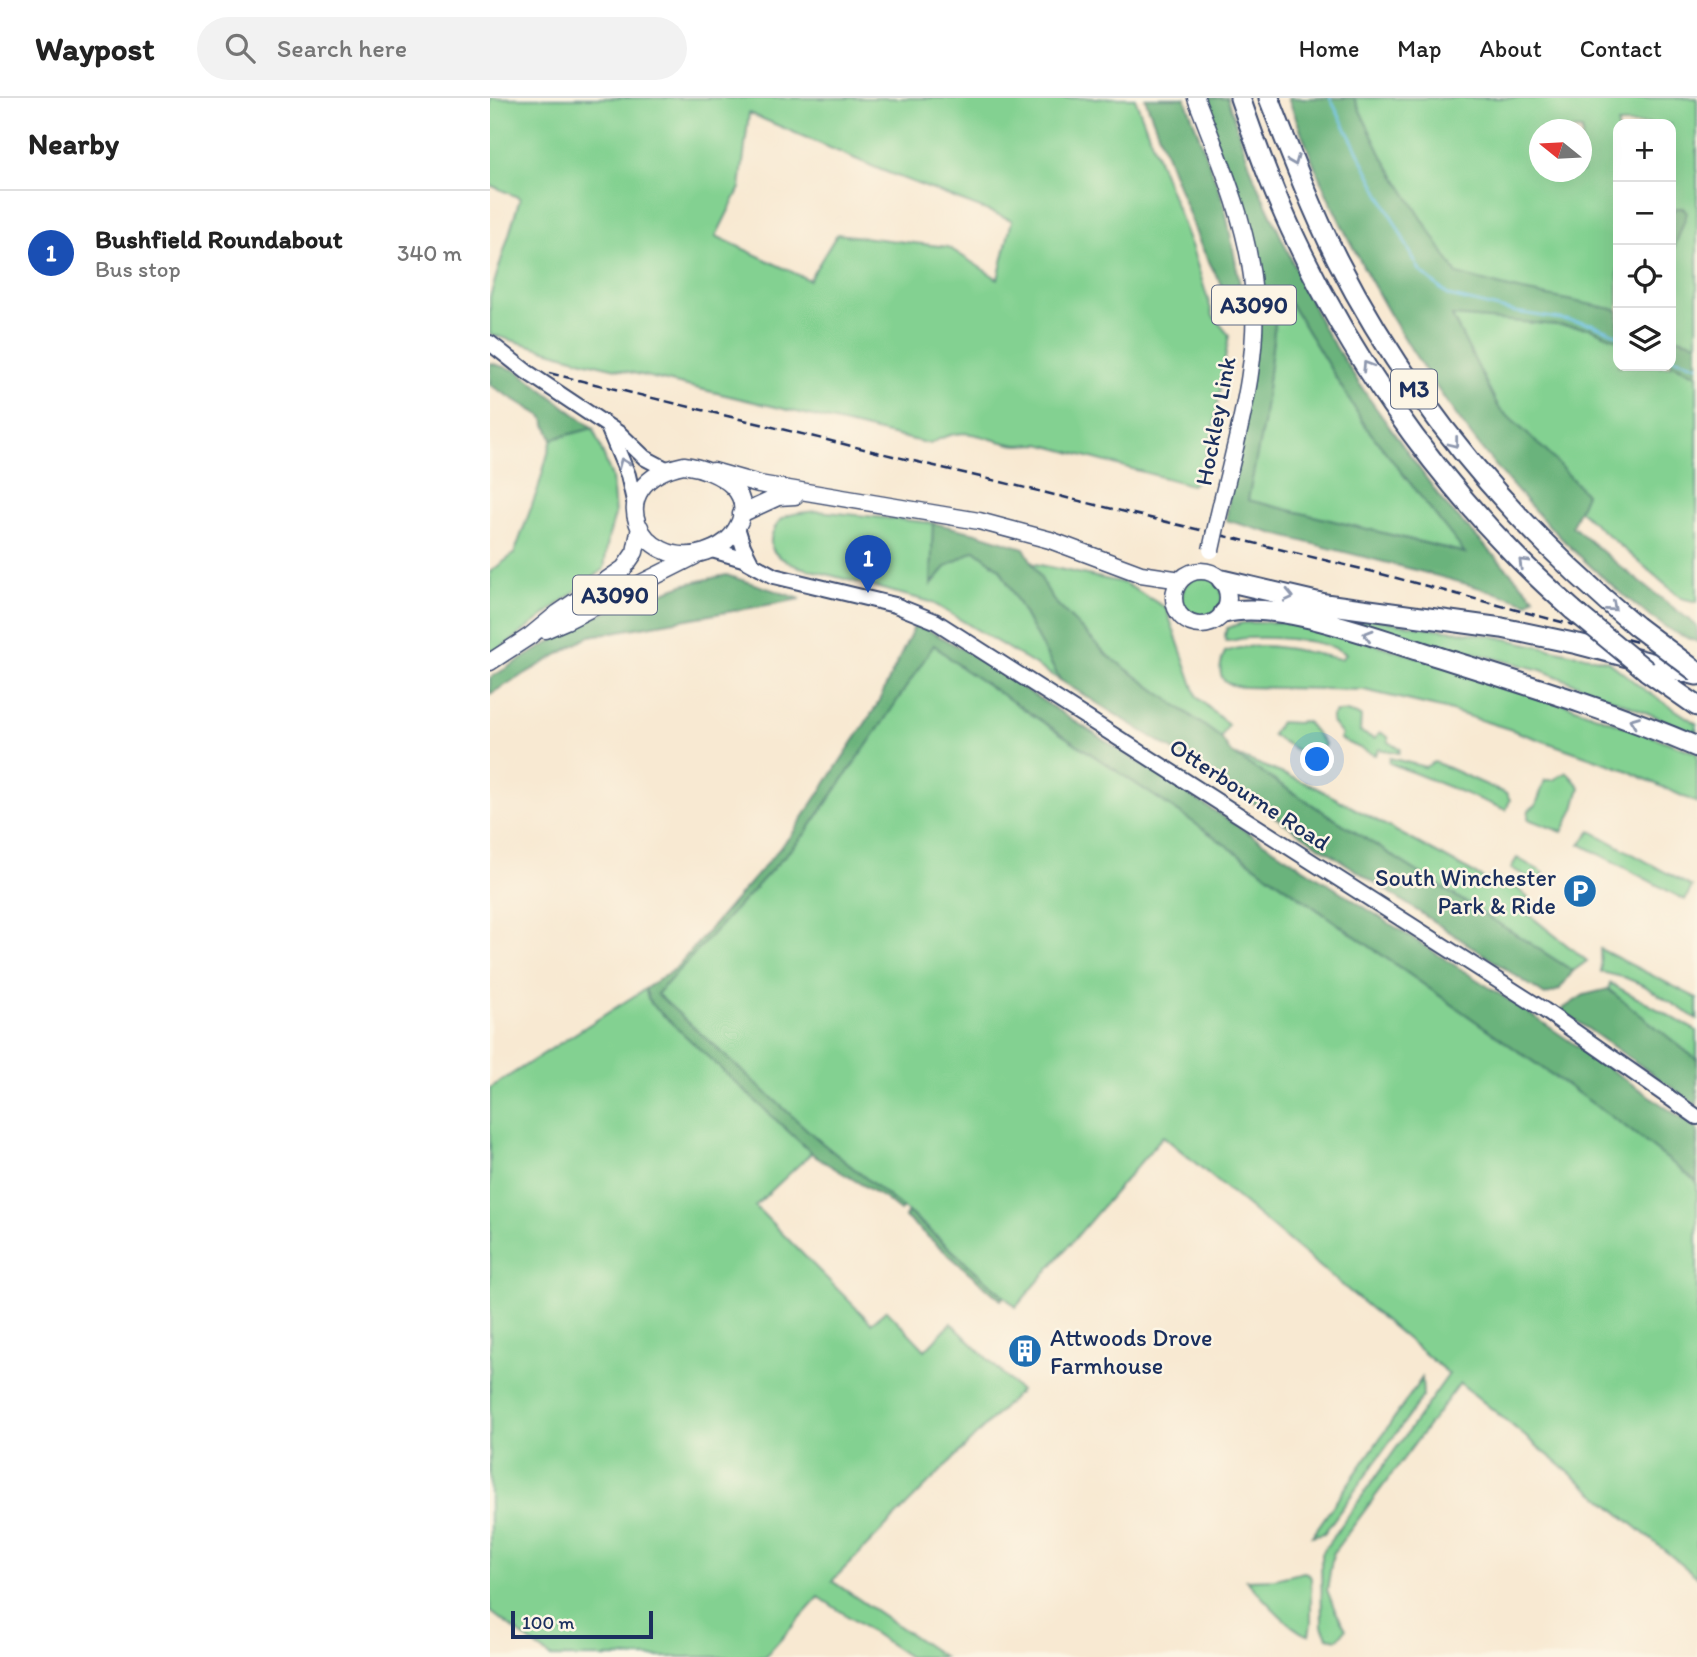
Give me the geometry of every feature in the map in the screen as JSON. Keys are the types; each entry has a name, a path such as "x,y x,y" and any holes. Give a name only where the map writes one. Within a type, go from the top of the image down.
{"highway":[{"name":"M3","path":"1240,98 1269,179 1297,242 1332,309 1373,376 1415,436 1463,497 1511,551 1573,610 1647,671 1697,706"},
{"name":"M3","path":"1269,98 1336,258 1382,339 1427,407 1519,518 1590,588 1697,673"},
{"name":"M3","path":"1221,578 1325,604 1513,630 1697,673"},
{"path":"1224,612 1251,608 1273,610 1363,633 1576,699 1697,747"}],"main road":[{"name":"Hockley Link","path":"1196,98 1240,216 1252,276 1253,298 1251,367 1212,550 1196,571"},
{"path":"815,494 778,497 739,520 724,544 706,552 677,554 662,550 646,538 640,527 634,501 645,483 666,469 684,465 759,484 979,521 1050,540 1141,574 1181,580"},
{"path":"713,471 731,482 736,489 739,520"},
{"name":"A3090","path":"490,662 624,568 635,552 640,527"},
{"name":"Hockley Link","path":"1212,550 1221,578"},
{"name":"A3090","path":"530,636 706,552"},
{"path":"1141,574 1159,589 1176,609 1185,619 1202,625 1214,622 1224,612 1228,593 1221,578 1212,572 1196,571 1181,580 1174,594 1176,609"}],"street":[{"path":"490,343 527,372 620,434 645,458 666,469"},
{"path":"607,426 628,475 634,501"},
{"path":"739,520 743,546 752,564"},
{"name":"Otterbourne Road","path":"706,552 732,555 789,580 895,605 936,621 1544,1010 1697,1117"}],"green space":[{"path":"490,98 1135,98 1192,248 1213,316 1229,335 1214,427 1201,478 1191,485 1040,444 1017,445 974,434 954,434 930,444 587,362 490,334 490,297 520,198 490,185","holes":["749,113 881,170 1012,220 998,279 948,247 837,234 809,280 716,236 740,188"]},
{"path":"1145,98 1185,98 1224,203 1243,300 1228,298 1201,246"},
{"path":"1202,98 1227,98 1255,180 1322,326 1368,397 1444,503 1534,597 1528,603 1453,580 1226,520 1259,291","holes":["1291,304 1366,427 1465,553 1248,500 1263,424 1276,314"]},
{"path":"1288,98 1354,98 1381,154 1457,274 1513,289 1613,309 1613,338 1590,328 1452,316 1499,408 1547,452 1586,494 1572,526 1697,626 1697,642 1671,631 1651,617 1590,566 1530,506 1496,466 1464,425 1405,339 1379,295 1324,188"},
{"path":"1308,98 1697,98 1697,602 1681,598 1500,442"},
{"path":"1676,208 1683,208 1687,213 1676,243"},
{"path":"1291,304 1366,427 1466,553 1247,500 1263,424 1276,314"},
{"path":"1676,337 1697,343 1697,375 1676,365"},
{"path":"490,363 518,371 593,428 552,439 543,417 490,385"},
{"path":"593,428 612,477 615,515 604,569 511,641 490,654 490,572 514,554 538,489 552,439"},
{"path":"818,511 933,523 931,584 947,566 975,550 1000,569 1060,680 931,602 796,566 783,560 771,546 773,532 778,523 793,514"},
{"path":"933,523 1024,548 1053,600 1107,655 1221,738 1231,753 1573,971 1559,990 1545,995 1181,755 1060,680 1000,569 975,550 947,566 931,585"},
{"path":"1031,563 1124,583 1166,608 1197,697 1228,725 1221,738 1107,655 1053,600"},
{"path":"726,575 801,599 590,636 490,694 490,678 593,617 686,584"},
{"path":"1202,577 1216,583 1222,597 1216,611 1202,617 1188,611 1182,597 1188,583"},
{"path":"1349,614 1492,636 1608,661 1642,688 1697,724 1695,735 1541,670 1350,622"},
{"path":"1279,622 1347,636 1516,686 1697,753 1697,803 1626,770 1445,709 1364,690 1245,687 1225,682 1221,667 1225,652 1239,648 1268,646 1341,659 1346,654 1325,645 1299,640 1245,638 1226,641 1227,628 1242,623"},
{"path":"916,623 964,650 1529,1013 1697,1129 1697,1182 1626,1127 1186,817 962,668 934,645 804,835 657,994 822,1143 903,1208 900,1211 884,1198 816,1157 651,1004 645,989 676,968 793,833 876,707"},
{"path":"933,644 962,668 1186,817 1626,1127 1697,1182 1697,1577 1460,1383 1333,1553 1327,1590 1346,1629 1338,1639 1327,1637 1322,1626 1321,1554 1449,1374 1163,1136 1016,1307 923,1224 822,1143 755,1206 871,1323 887,1310 925,1350 951,1323 1020,1391 832,1581 944,1657 909,1657 819,1597 765,1657 550,1657 490,1611 490,1088 645,989 648,998 804,835 883,722"},
{"path":"1336,712 1361,716 1360,732 1375,739 1380,732 1400,749 1399,753 1379,749 1375,755 1340,739 1342,735 1332,722 1332,716"},
{"path":"1280,722 1307,722 1325,744 1316,762 1272,735"},
{"path":"1231,753 1313,786 1488,881 1491,877 1514,885 1529,899 1524,907 1528,914 1587,961 1573,971"},
{"path":"1390,758 1425,767 1434,762 1507,794 1510,800 1506,810 1389,763"},
{"path":"1567,772 1580,787 1574,809 1562,832 1528,819 1529,810 1536,805 1545,780 1553,780"},
{"path":"1591,831 1692,887 1685,900 1580,844"},
{"path":"1517,858 1544,873 1538,883 1511,868"},
{"path":"1600,949 1697,998 1697,1019 1643,985 1601,972"},
{"path":"1610,983 1697,1031 1697,1060 1608,990"},
{"path":"1608,989 1697,1060 1697,1105 1561,1010 1584,995"},
{"path":"908,1212 1004,1296 1001,1300 905,1217"},
{"path":"1422,1378 1423,1396 1324,1533 1312,1536"},
{"path":"1304,1572 1311,1578 1309,1635 1285,1621 1246,1580 1275,1579"}],"waterway":[{"path":"1330,98 1420,271 1449,296 1515,312 1592,324 1613,333"},
{"path":"1676,359 1697,365"}],"railway":[{"path":"549,373 1370,571 1697,658"}],"place":[{"name":"Bushfield Roundabout","path":"868,593"},
{"name":"South Winchester Park & Ride","path":"1580,891"},
{"name":"Attwoods Drove Farmhouse","path":"1025,1351"}]}
